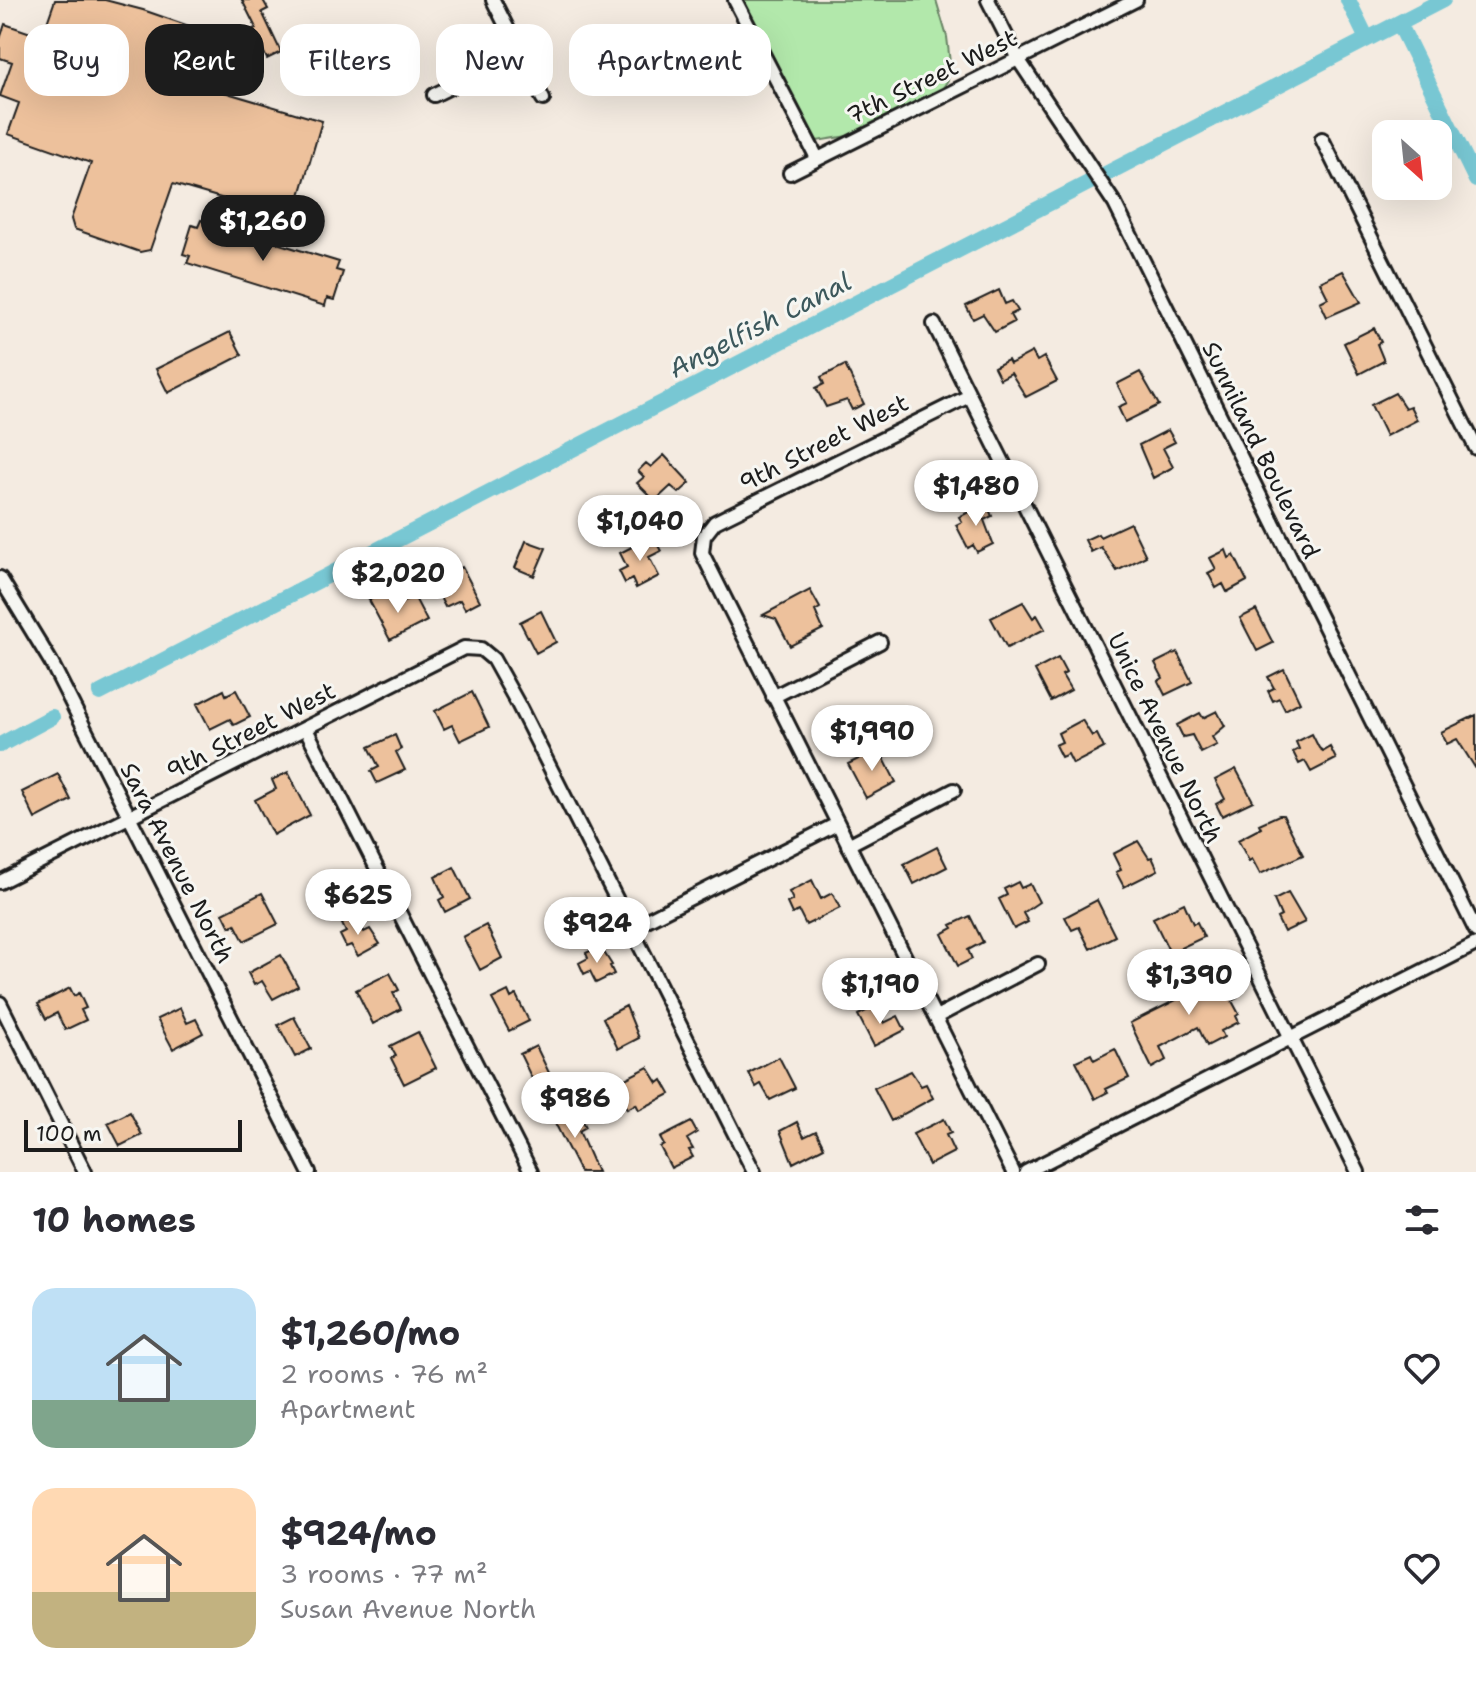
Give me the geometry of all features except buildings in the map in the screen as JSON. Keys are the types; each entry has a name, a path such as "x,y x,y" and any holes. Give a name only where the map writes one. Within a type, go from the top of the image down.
{"street":[{"path":"493,0 505,24"},
{"path":"735,0 817,158"},
{"name":"Sunniland Boulevard","path":"988,0 1018,59 1115,204 1476,931"},
{"name":"7th Street West","path":"790,173 1136,0"},
{"path":"1322,139 1476,448"},
{"name":"Unice Avenue North","path":"934,324 1358,1172"},
{"name":"9th Street West","path":"773,697 702,553 704,536 715,522 969,396"},
{"name":"Sara Avenue North","path":"0,578 51,662 309,1172"},
{"path":"880,642 773,697 1013,1172"},
{"name":"9th Street West","path":"0,882 464,648 481,649 493,659 512,693 631,928"},
{"path":"306,729 531,1172"},
{"path":"848,845 954,790"},
{"path":"754,1172 631,928 837,824"},
{"path":"1026,1172 1476,944"},
{"path":"936,1017 1038,964"},
{"path":"0,1003 85,1172"}],"green space":[{"path":"742,0 936,0 947,37 948,80 939,94 866,133 817,141 771,57 771,24 754,24"}],"waterway":[{"path":"1348,0 1367,39"},
{"name":"Angelfish Canal","path":"100,693 1443,0"},
{"path":"1399,23 1476,180"},
{"name":"Angelfish Canal","path":"0,745 52,717"}]}
